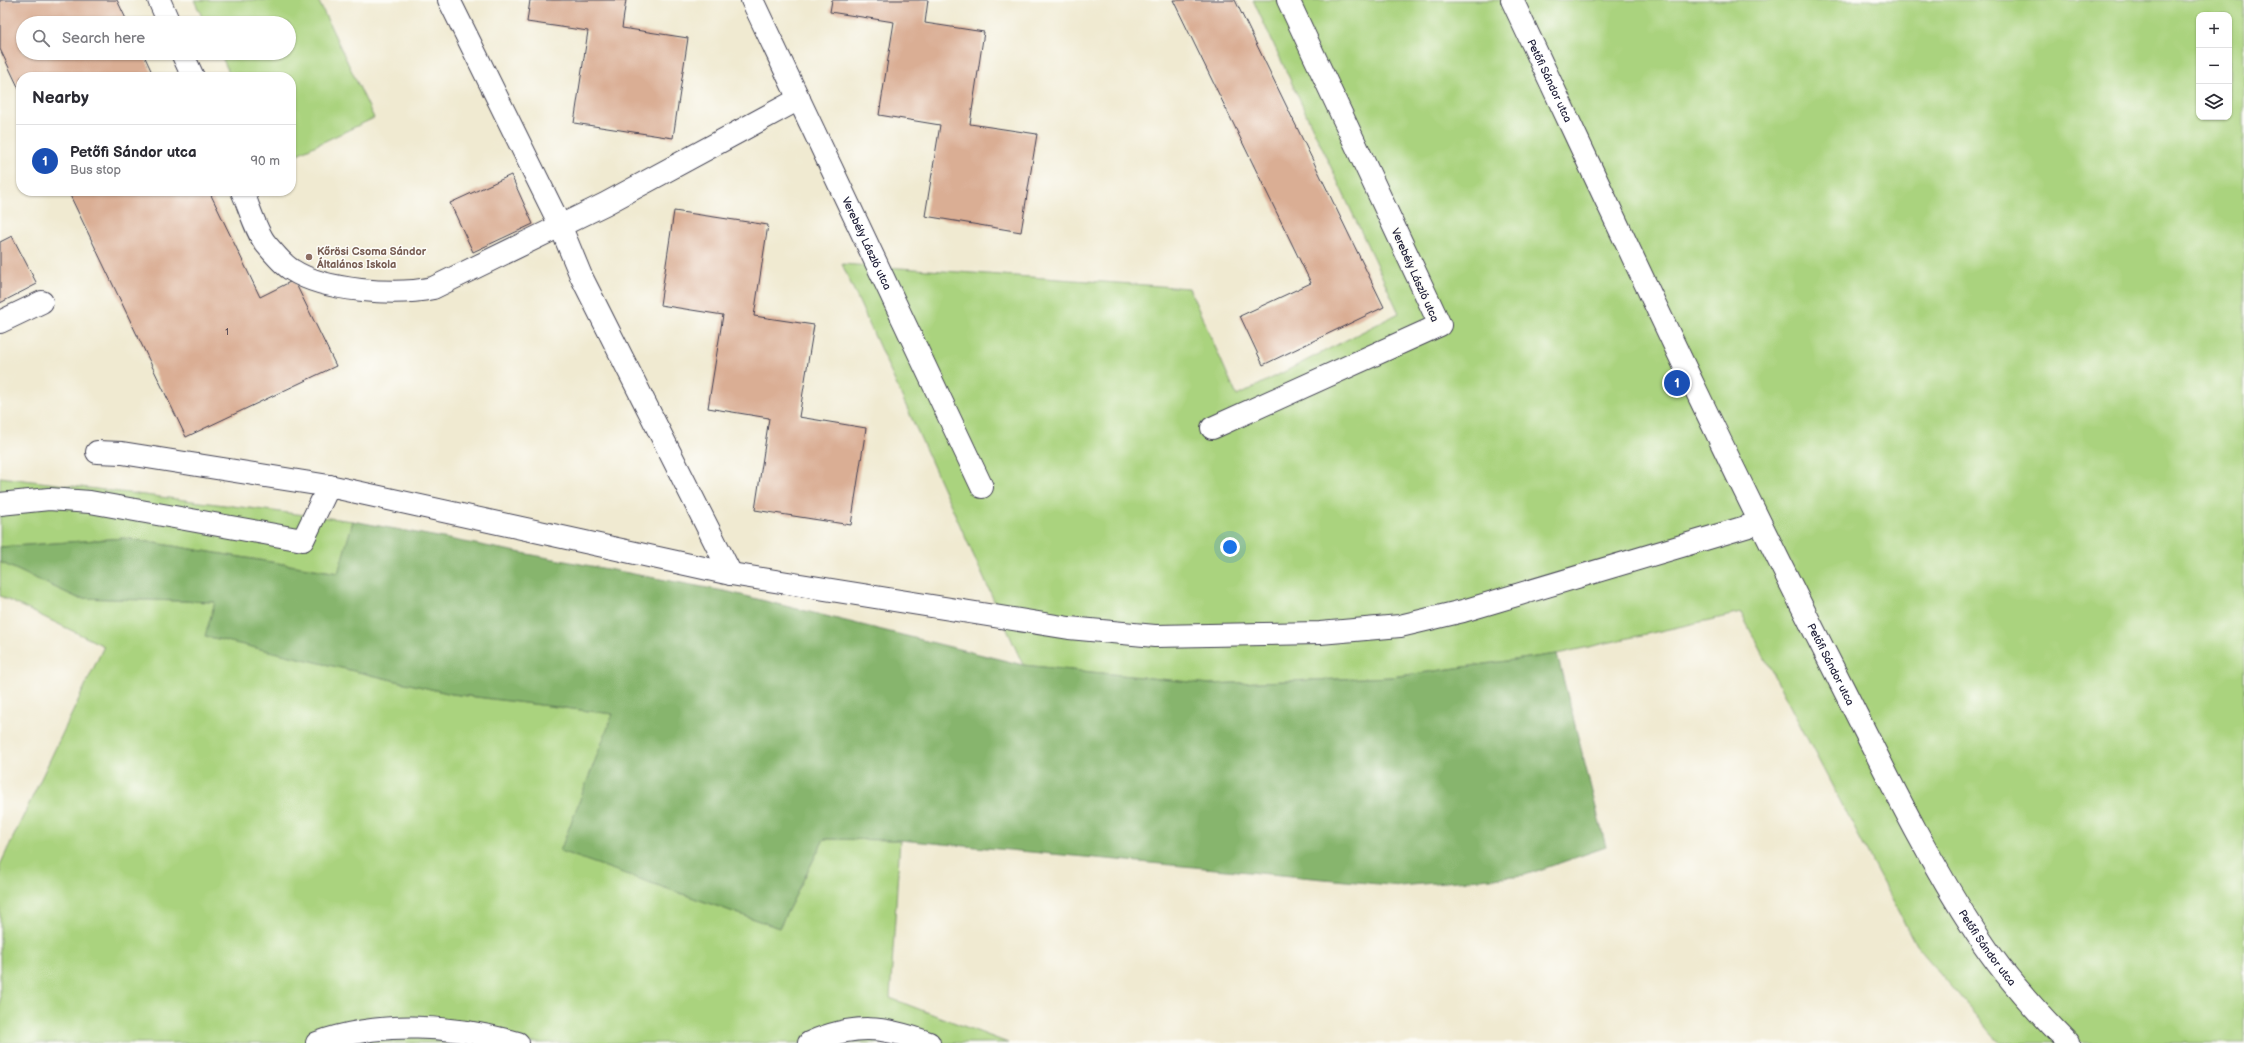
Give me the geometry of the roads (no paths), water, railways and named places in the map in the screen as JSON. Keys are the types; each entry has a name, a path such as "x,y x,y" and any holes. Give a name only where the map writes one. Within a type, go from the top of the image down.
{"street":[{"path":"159,0 166,16"},
{"path":"449,0 560,225 581,276 731,574"},
{"name":"Verebély László utca","path":"752,0 982,487"},
{"name":"Verebély László utca","path":"1212,428 1440,325 1288,0"},
{"name":"Petőfi Sándor utca","path":"1512,0 1759,523 1906,811 1976,934 2006,974 2043,1018 2068,1043"},
{"path":"185,60 191,72"},
{"path":"244,196 265,243 292,270 329,285 376,292 415,292 433,288 605,204 799,98"},
{"path":"0,322 42,302"},
{"path":"97,452 122,453 330,486 731,574 1069,628 1155,636 1320,633 1400,626 1463,611 1759,523"},
{"path":"0,504 49,499 90,502 303,540 330,486"},
{"path":"317,1043 365,1032 409,1027 451,1029 491,1035 518,1043"},
{"path":"809,1043 827,1035 864,1028 898,1032 929,1043"}],"place":[{"name":"Kőrösi Csoma Sándor Általános Iskola","path":"309,257"},
{"name":"Petőfi Sándor utca","path":"1677,383"}]}
